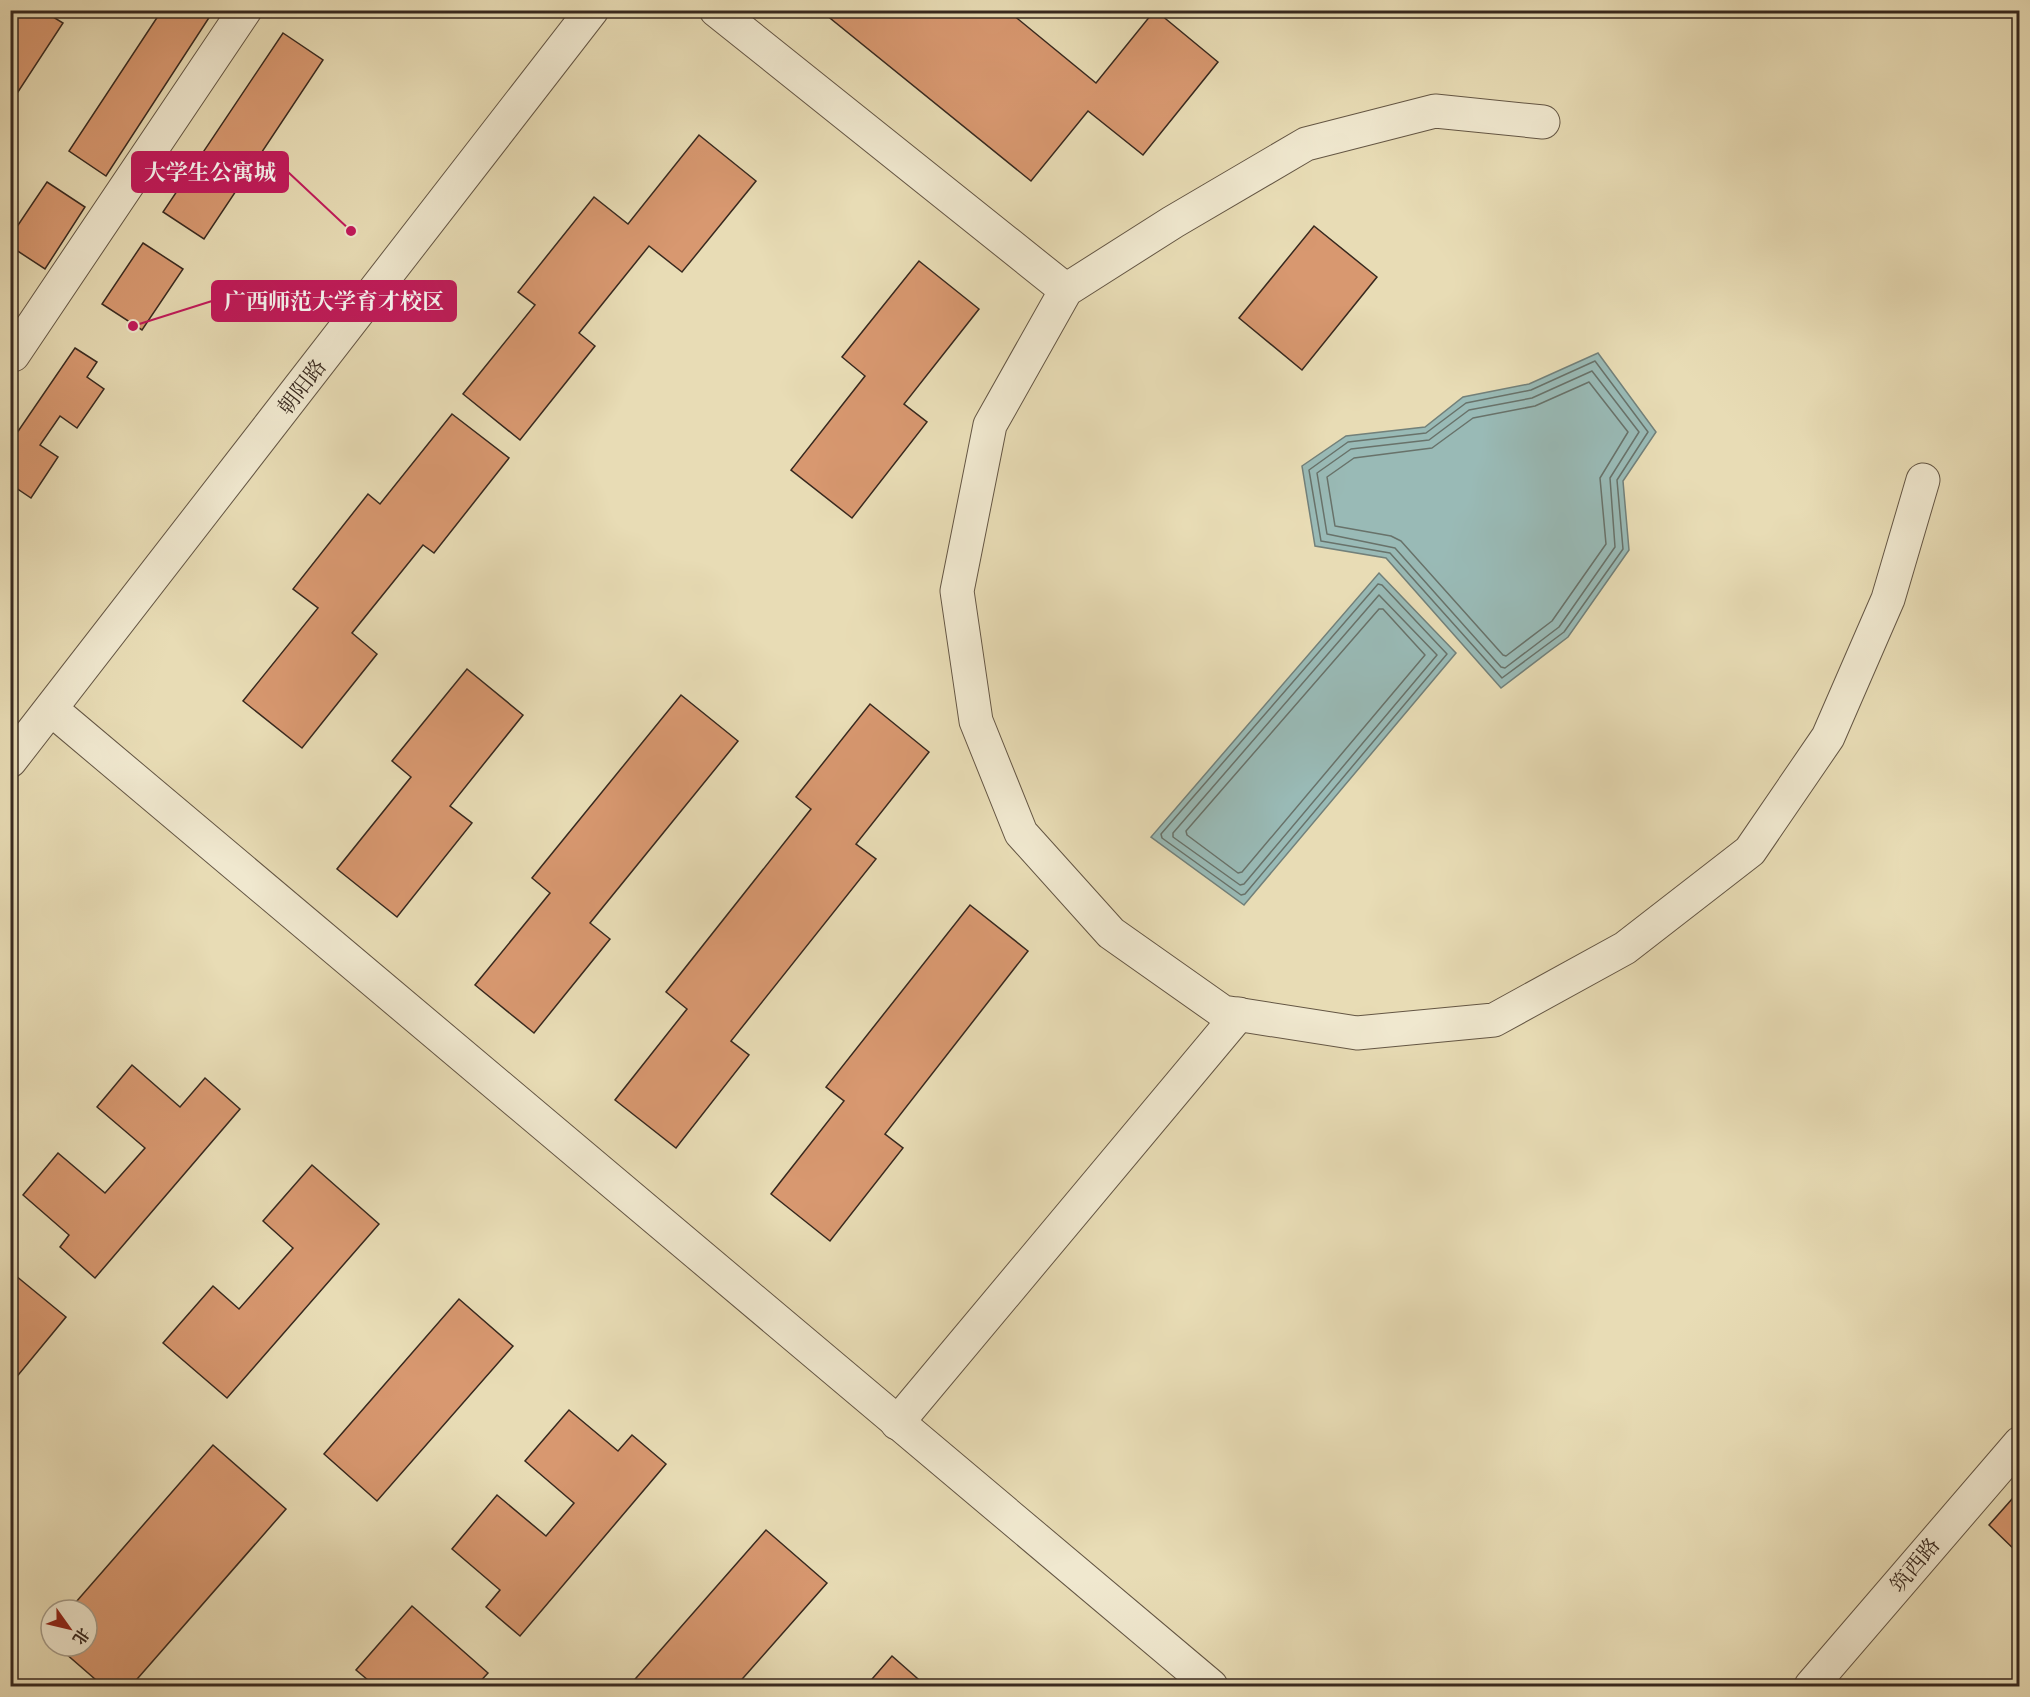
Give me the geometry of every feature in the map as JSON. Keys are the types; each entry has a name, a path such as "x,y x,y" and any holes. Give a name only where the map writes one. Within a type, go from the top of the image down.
{"street":[{"path":"10,353 13,355 245,10"},
{"name":"朝阳路","path":"10,761 592,10"},
{"path":"716,10 1066,290"},
{"path":"1543,122 1435,111 1306,144 1173,222 1066,290 990,425 957,591 976,721 1021,833 1111,933 1223,1012 1357,1033 1494,1020 1625,948 1750,851 1828,737 1888,599 1923,480"},
{"path":"51,709 1210,1686"},
{"path":"897,1423 1239,1014"},
{"name":"筑西路","path":"1811,1686 2019,1443"}],"water":[{"path":"1598,353 1656,432 1623,481 1629,550 1568,637 1501,688 1386,558 1315,546 1302,466 1346,436 1425,427 1463,397 1529,384"},
{"path":"1379,573 1456,653 1244,905 1151,837"}],"building":[{"path":"21,10 57,10 53,17 63,23 16,95 10,91 10,27"},
{"path":"162,10 214,10 106,176 69,151"},
{"path":"820,10 1007,10 1096,83 1155,10 1218,62 1143,155 1088,111 1031,181"},
{"path":"283,33 323,60 204,239 163,212"},
{"path":"699,135 756,181 682,272 649,246 579,333 595,346 520,440 463,394 535,305 518,292 594,197 628,224"},
{"path":"47,182 85,207 45,269 10,246 10,237"},
{"path":"1314,226 1377,277 1302,370 1239,318"},
{"path":"143,243 183,269 142,330 102,304"},
{"path":"919,261 979,309 904,404 927,422 852,518 791,470 865,376 842,357"},
{"path":"75,348 97,362 87,377 104,389 77,428 60,416 40,445 58,457 31,498 13,486 10,489 10,443"},
{"path":"452,414 509,458 434,553 423,545 352,633 377,654 302,748 243,701 318,608 293,589 368,494 380,504"},
{"path":"467,669 523,715 450,806 472,823 397,917 337,869 411,777 392,761"},
{"path":"681,695 738,741 590,923 610,939 534,1033 475,985 550,893 532,878"},
{"path":"870,704 929,752 856,844 876,859 731,1041 749,1055 676,1148 615,1100 687,1009 666,992 811,809 796,797"},
{"path":"970,905 1028,951 885,1134 903,1148 830,1241 771,1194 844,1101 826,1087"},
{"path":"132,1065 180,1107 205,1078 240,1109 95,1278 60,1247 69,1235 23,1195 58,1153 105,1193 145,1148 97,1107"},
{"path":"312,1165 379,1224 227,1398 163,1343 213,1286 239,1309 293,1248 263,1221"},
{"path":"10,1271 66,1317 10,1385"},
{"path":"459,1299 513,1346 377,1501 324,1454"},
{"path":"569,1410 618,1451 632,1435 666,1464 520,1636 486,1607 500,1590 452,1549 497,1495 546,1536 574,1503 525,1461"},
{"path":"213,1445 286,1509 131,1686 103,1686 71,1658 99,1658 99,1598 79,1598"},
{"path":"2020,1490 2020,1555 1989,1525"},
{"path":"766,1530 827,1583 736,1686 629,1686"},
{"path":"412,1606 488,1673 476,1686 375,1686 356,1670"},
{"path":"892,1656 926,1686 866,1686"}],"place":[{"name":"大学生公寓城","path":"351,231"},
{"name":"广西师范大学育才校区","path":"133,326"}]}
